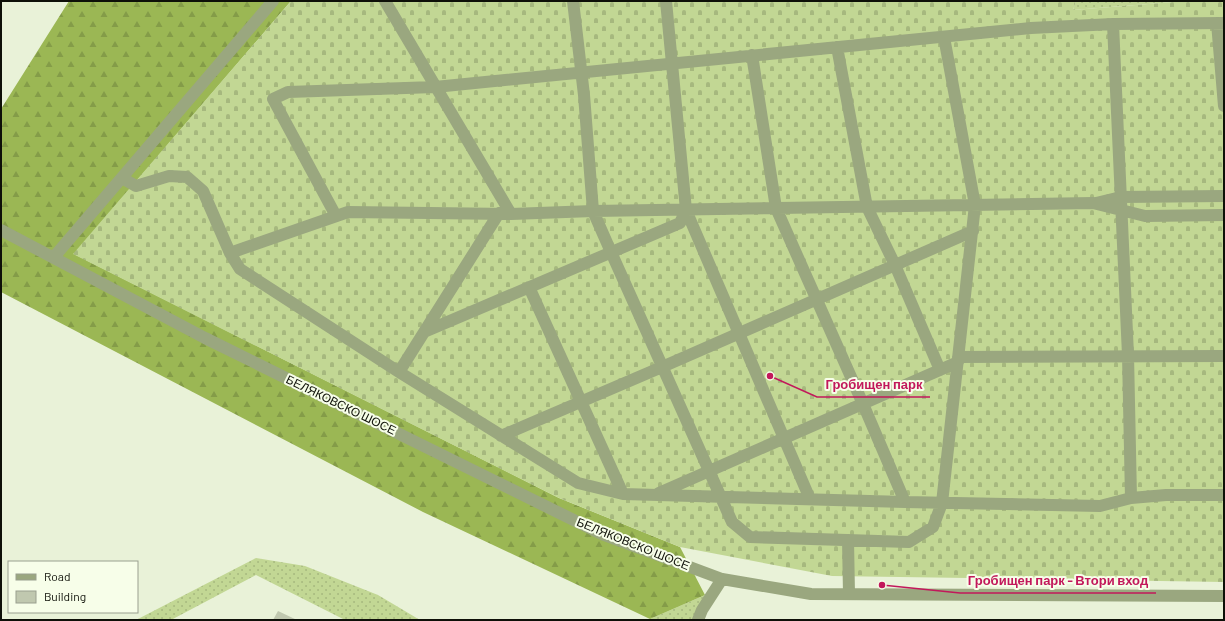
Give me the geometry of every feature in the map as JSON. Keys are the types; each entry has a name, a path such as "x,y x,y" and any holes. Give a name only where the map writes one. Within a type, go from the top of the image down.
{"street":[{"path":"54,257 273,1"},
{"path":"385,1 511,214"},
{"path":"573,1 581,72 593,211 732,522 750,537 909,542 933,527 942,503 975,205 944,37"},
{"path":"666,1 686,210 810,499"},
{"path":"336,216 273,99 288,92 435,86 1030,28 1113,24 1220,23 1224,106"},
{"path":"1113,24 1128,355 1131,498"},
{"path":"838,47 867,207 895,265 940,370"},
{"path":"752,56 776,208 905,502"},
{"path":"122,178 136,186 169,176 187,177 203,191 230,253 240,269 399,372 578,483 623,494 1100,506 1131,498 1166,495 1224,495"},
{"path":"230,253 348,212 511,214 593,211 1093,203 1121,197 1224,196"},
{"path":"1093,203 1145,216 1224,215"},
{"path":"424,332 680,223 686,210"},
{"path":"399,372 499,213"},
{"name":"БЕЛЯКОВСКО ШОСЕ","path":"1,230 205,338 604,535 722,579 811,594 1224,596"},
{"path":"501,436 973,231"},
{"path":"529,288 623,494"},
{"path":"656,495 940,370 958,360 1128,355 1224,356"},
{"path":"848,540 849,594"},
{"path":"698,620 702,610 722,579"}],"green space":[{"path":"69,1 291,1 74,254 559,498 680,547 705,595 650,619 423,512 1,292 1,109"},
{"path":"291,1 1076,1 1073,10 1186,1 1224,1 1224,582 832,576 680,547 559,498 73,254"},
{"path":"1076,1 1186,1 1073,10"},
{"path":"256,558 305,566 378,595 420,620 345,620 256,575 171,620 136,620"},
{"path":"705,595 697,620 649,620 650,619"}],"building":[{"path":"278,611 297,620 273,620"}],"place":[{"name":"Гробищен парк","path":"770,376"},
{"name":"Гробищен парк - Втори вход","path":"882,585"}]}
